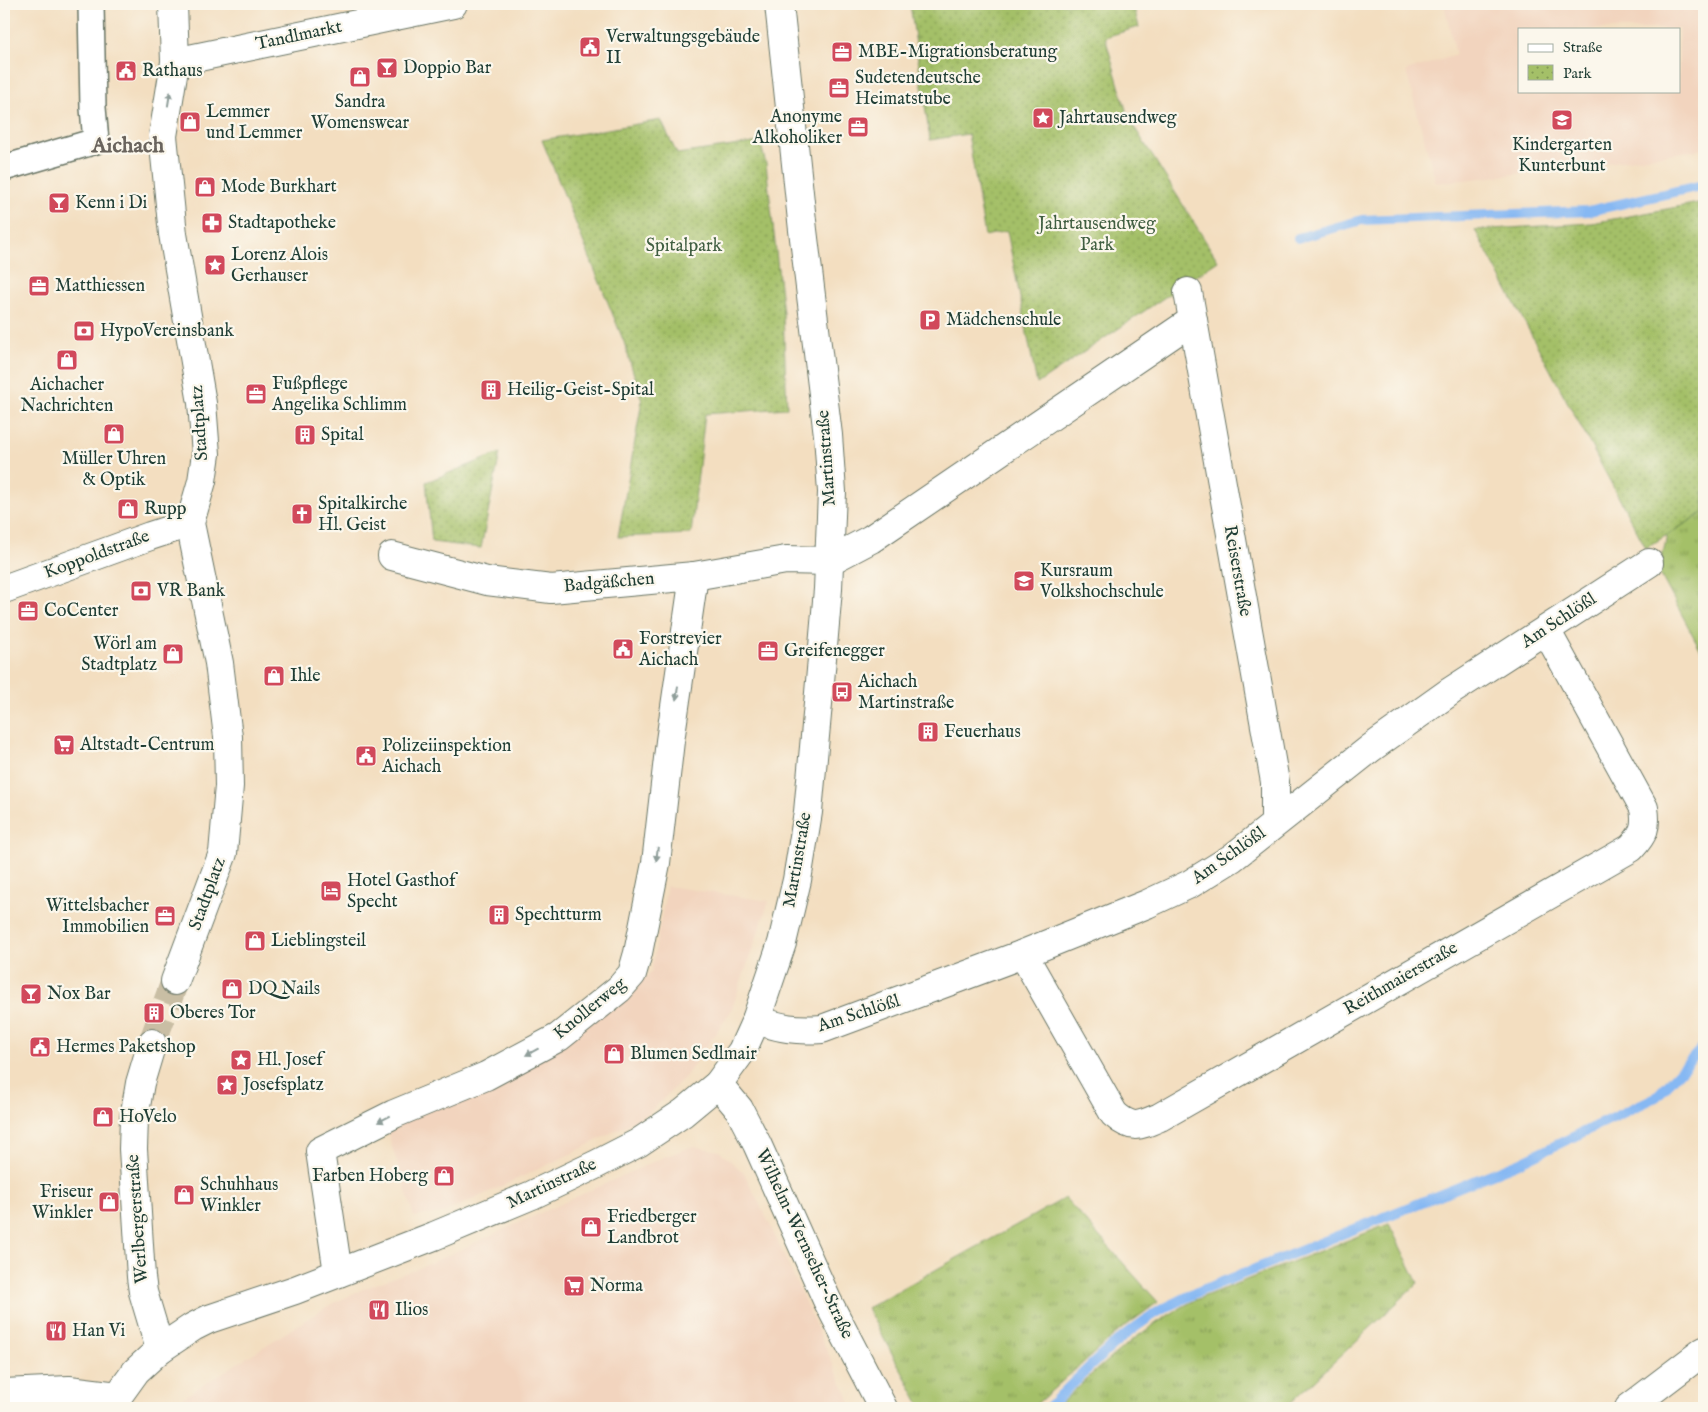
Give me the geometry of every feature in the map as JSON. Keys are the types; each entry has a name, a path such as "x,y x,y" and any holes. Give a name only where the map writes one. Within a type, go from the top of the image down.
{"street":[{"name":"Stadtplatz","path":"173,4 175,62 163,136 173,234 202,403 206,454 202,482 190,522 219,664 228,737 229,786 223,853 175,981"},
{"name":"Tandlmarkt","path":"175,62 453,4"},
{"name":"Martinstraße","path":"160,1348 209,1319 295,1290 434,1236 532,1195 645,1138 683,1113 718,1084 742,1051 756,1020 782,942 797,880 809,802 828,589 832,492 828,436 802,230 779,4"},
{"path":"4,168 96,141 93,108 95,17"},
{"name":"Reiserstraße","path":"1188,292 1275,782 1276,823"},
{"path":"829,561 871,539 1192,320"},
{"name":"Koppoldstraße","path":"4,589 190,522"},
{"name":"Badgäßchen","path":"392,556 487,581 551,588 694,576 786,560 829,561"},
{"name":"Am Schlößl","path":"756,1020 785,1029 822,1029 1023,954 1190,884 1232,858 1371,748 1451,692 1649,563"},
{"name":"Knollerweg","path":"338,1273 320,1151 394,1114 486,1076 559,1037 620,989 632,974 656,864 670,741 694,576"},
{"name":"Reithmaierstraße","path":"1023,954 1114,1114 1126,1124 1141,1125 1160,1117 1631,848 1641,837 1646,822 1644,808 1546,630"},
{"name":"Werlbergerstraße","path":"152,1043 140,1083 134,1118 133,1149 143,1292 160,1348"},
{"name":"Wilhelm-Wernseher-Straße","path":"718,1084 739,1109 757,1144 827,1300 883,1408"},
{"path":"4,1393 69,1390 117,1402 136,1371 160,1348"},
{"path":"1629,1408 1704,1352"}],"shaded area":[{"name":"Kindergarten Kunterbunt","path":"1444,4 1699,4 1704,26 1704,149 1572,168 1436,183 1406,71 1456,55"},
{"path":"667,886 769,901 731,1011 686,1076 649,1113 575,1152 446,1212 414,1217 385,1124 572,1036 651,973"},
{"path":"693,1146 719,1151 744,1173 769,1223 853,1408 167,1408 328,1306 363,1289 424,1266 664,1157"}],"green space":[{"name":"Jahrtausendweg Park","path":"910,4 1133,4 1139,27 1105,37 1128,117 1218,261 1037,384 1007,231 985,236 968,134 930,140"},
{"name":"Spitalpark","path":"661,120 677,154 760,142 766,164 783,313 787,408 705,414 691,534 618,537 642,401 624,342 542,140"},
{"path":"1704,202 1704,512 1646,548 1475,230 1592,223"},
{"path":"500,453 481,548 432,542 426,482"},
{"path":"1704,512 1704,656 1659,572 1667,535"},
{"path":"1065,1198 1158,1302 1120,1330 1032,1408 922,1408 867,1308"},
{"path":"1389,1224 1418,1283 1285,1408 1056,1408 1121,1349 1175,1311 1195,1300"}],"waterway":[{"path":"1298,238 1362,220 1589,211 1704,185"},
{"path":"1048,1408 1116,1343 1161,1310 1195,1293 1519,1163 1656,1097 1704,1046"}],"tunnel":[{"path":"152,1043 175,981"}],"place":[{"name":"Verwaltungsgebäude II","path":"590,47"},
{"name":"MBE-Migrationsberatung","path":"842,52"},
{"name":"Doppio Bar","path":"387,68"},
{"name":"Rathaus","path":"126,71"},
{"name":"Sandra Womenswear","path":"360,77"},
{"name":"Sudetendeutsche Heimatstube","path":"839,88"},
{"name":"Jahrtausendweg","path":"1043,118"},
{"name":"Kindergarten Kunterbunt","path":"1562,120"},
{"name":"Lemmer und Lemmer","path":"190,122"},
{"name":"Anonyme Alkoholiker","path":"858,127"},
{"name":"Mode Burkhart","path":"205,187"},
{"name":"Kenn i Di","path":"59,203"},
{"name":"Stadtapotheke","path":"212,223"},
{"name":"Lorenz Alois Gerhauser","path":"215,265"},
{"name":"Matthiessen","path":"39,286"},
{"name":"Mädchenschule","path":"930,320"},
{"name":"HypoVereinsbank","path":"84,331"},
{"name":"Aichacher Nachrichten","path":"67,360"},
{"name":"Heilig-Geist-Spital","path":"491,390"},
{"name":"Fußpflege Angelika Schlimm","path":"256,394"},
{"name":"Müller Uhren & Optik","path":"114,434"},
{"name":"Spital","path":"305,435"},
{"name":"Rupp","path":"128,509"},
{"name":"Spitalkirche Hl. Geist","path":"302,514"},
{"name":"Kursraum Volkshochschule","path":"1024,581"},
{"name":"VR Bank","path":"141,591"},
{"name":"CoCenter","path":"28,611"},
{"name":"Forstrevier Aichach","path":"623,649"},
{"name":"Greifenegger","path":"768,651"},
{"name":"Wörl am Stadtplatz","path":"173,654"},
{"name":"Ihle","path":"274,676"},
{"name":"Aichach Martinstraße","path":"842,692"},
{"name":"Feuerhaus","path":"928,732"},
{"name":"Altstadt-Centrum","path":"64,745"},
{"name":"Polizeiinspektion Aichach","path":"366,756"},
{"name":"Hotel Gasthof Specht","path":"331,891"},
{"name":"Spechtturm","path":"499,915"},
{"name":"Wittelsbacher Immobilien","path":"165,916"},
{"name":"Lieblingsteil","path":"255,941"},
{"name":"DQ Nails","path":"232,989"},
{"name":"Nox Bar","path":"31,994"},
{"name":"Oberes Tor","path":"154,1013"},
{"name":"Hermes Paketshop","path":"40,1047"},
{"name":"Blumen Sedlmair","path":"614,1054"},
{"name":"Hl. Josef","path":"241,1060"},
{"name":"Josefsplatz","path":"227,1085"},
{"name":"HoVelo","path":"103,1117"},
{"name":"Farben Hoberg","path":"444,1176"},
{"name":"Schuhhaus Winkler","path":"184,1195"},
{"name":"Friseur Winkler","path":"109,1202"},
{"name":"Friedberger Landbrot","path":"591,1227"},
{"name":"Norma","path":"574,1286"},
{"name":"Ilios","path":"379,1310"},
{"name":"Han Vi","path":"56,1331"}],"district":[{"name":"Aichach","path":"128,146"}]}
